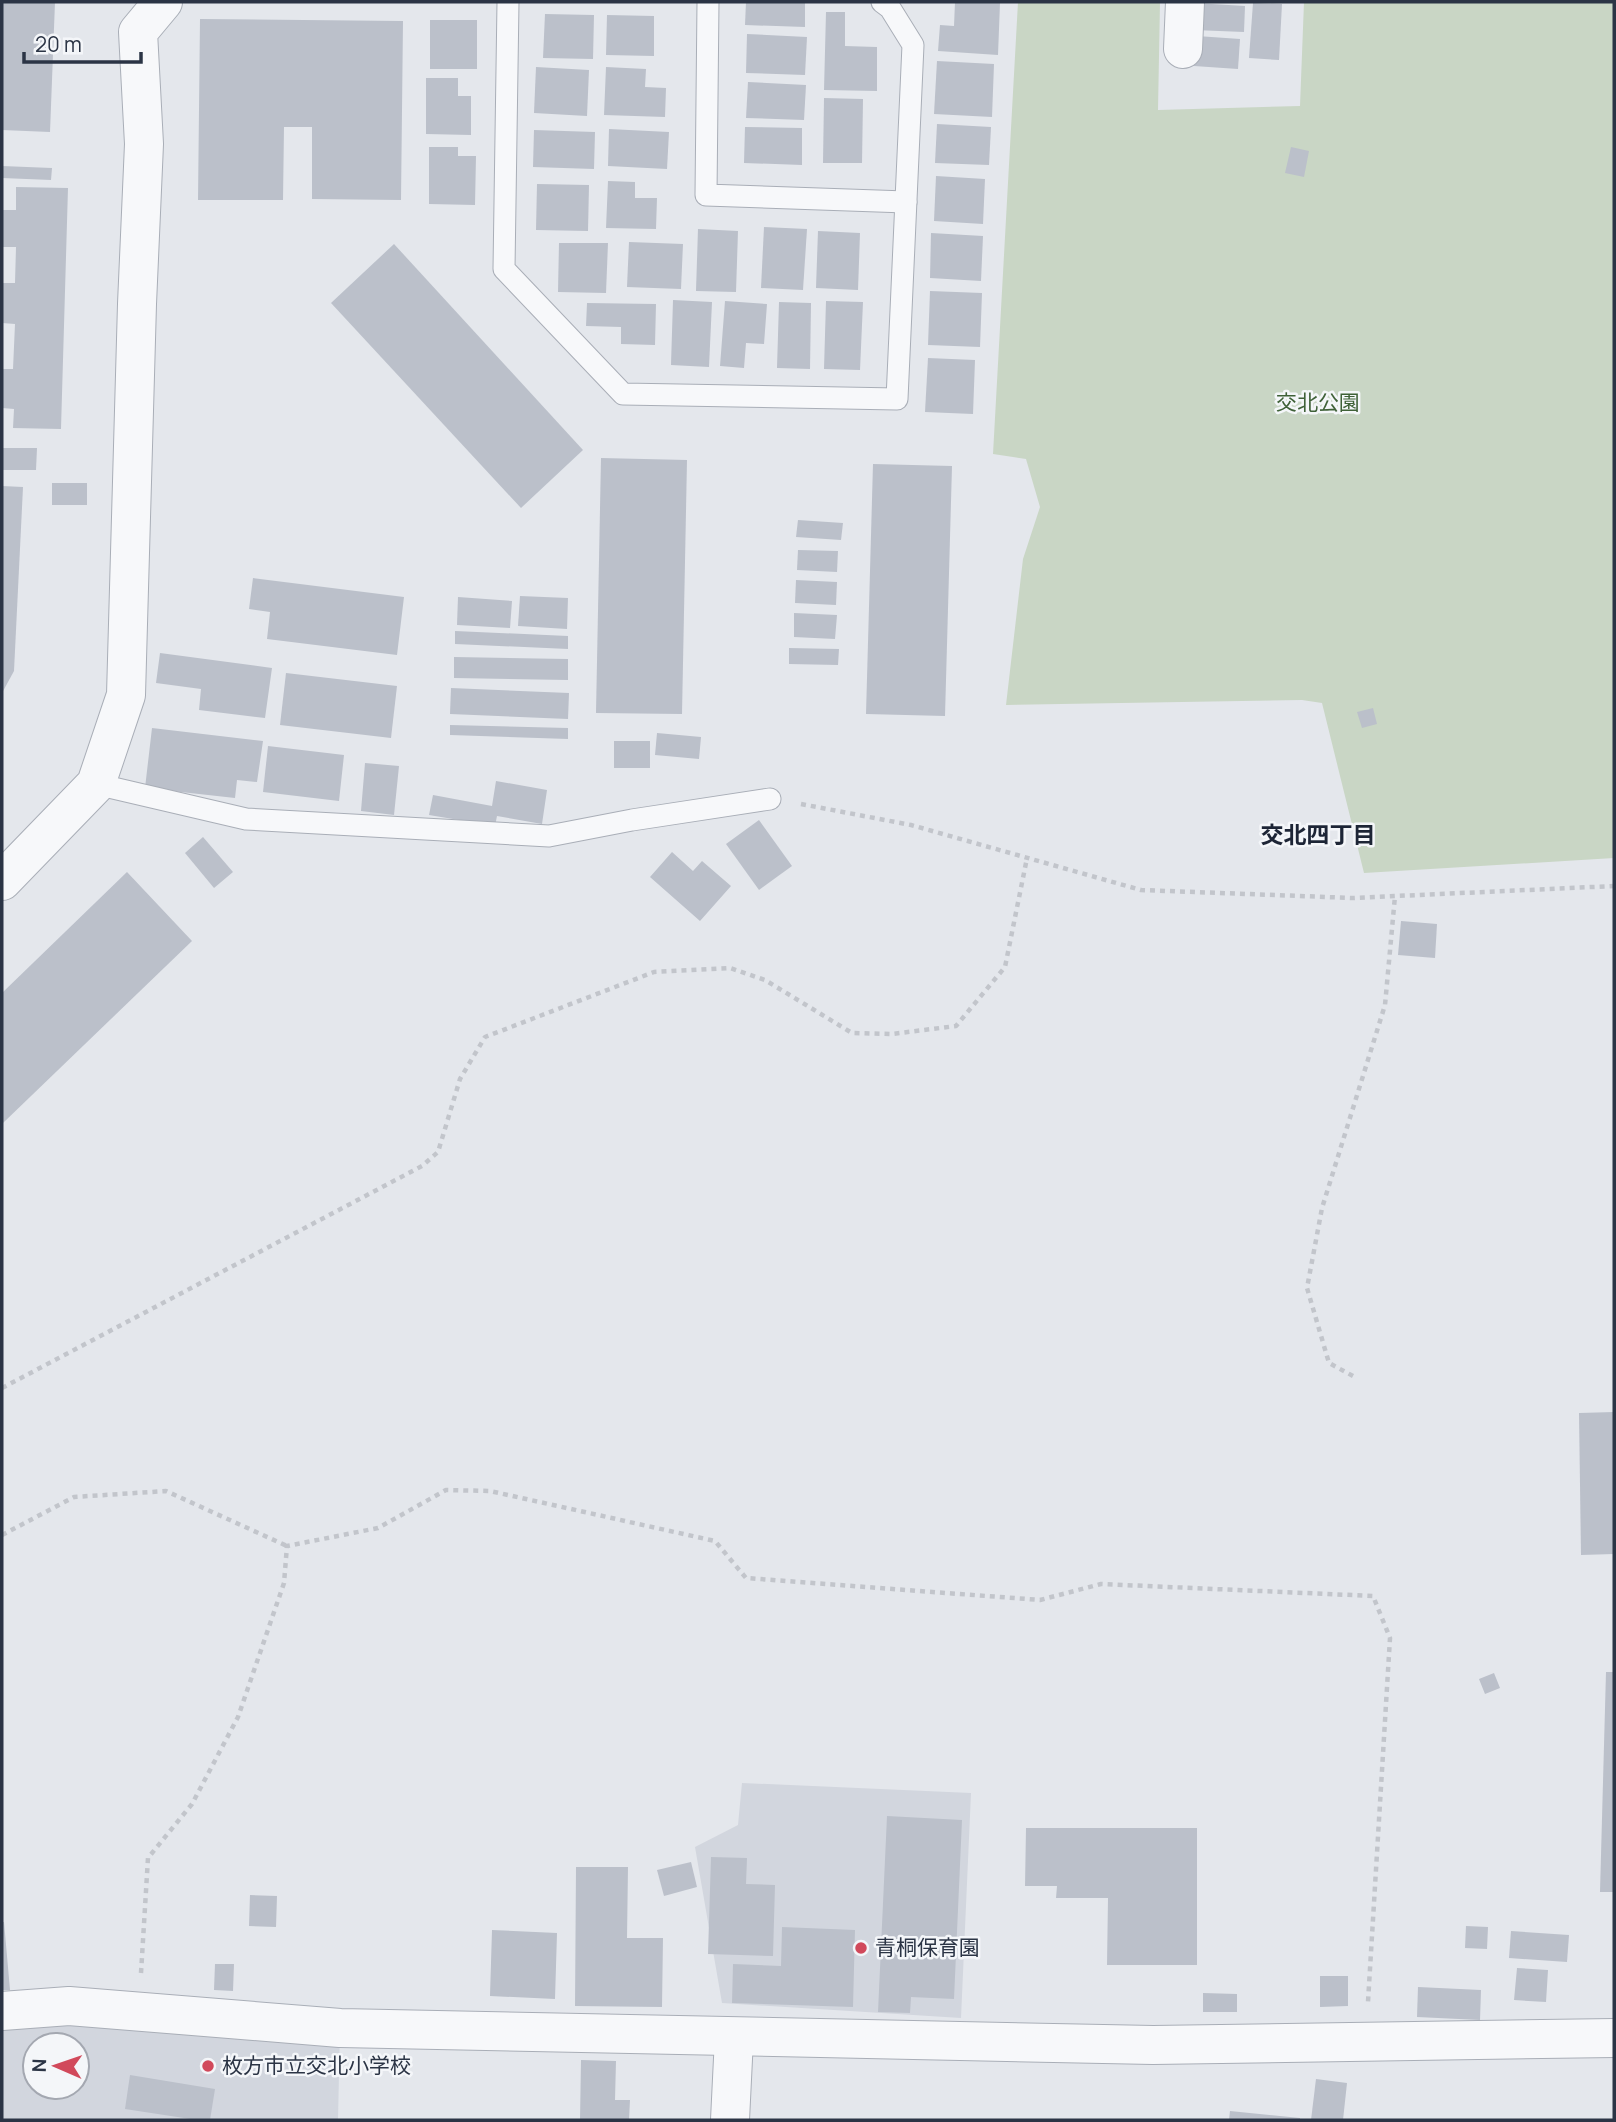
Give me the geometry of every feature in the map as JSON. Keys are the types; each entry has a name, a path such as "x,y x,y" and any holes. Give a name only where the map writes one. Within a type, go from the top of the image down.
{"street":[{"path":"2,881 96,784 126,695 144,144 138,32 163,2"},
{"path":"1183,49 1185,2"},
{"path":"2,2011 69,2006 302,2027 734,2038 1153,2045 1614,2038"},
{"path":"730,2120 734,2038"}],"lane":[{"path":"508,2 504,269 623,394 897,399 913,45 890,8 882,2"},
{"path":"708,2 706,195 906,202"},
{"path":"96,784 246,819 549,836 770,799"}],"path":[{"path":"770,799 911,825 1141,890 1353,898 1614,886"},
{"path":"2,1388 422,1166 438,1152 460,1079 485,1037 654,972 730,968 765,979 852,1033 892,1034 956,1026 1005,967 1027,858"},
{"path":"1353,1376 1329,1363 1307,1288 1322,1208 1385,1005 1395,896"},
{"path":"2,1535 74,1496 166,1491 287,1546 378,1528 446,1490 490,1491 715,1541 746,1578 1040,1600 1101,1584 1373,1596 1390,1637 1366,2041"},
{"path":"138,2012 148,1858 192,1804 238,1717 284,1583 287,1546"}],"shaded area":[{"path":"742,1783 971,1793 961,2018 722,2003 695,1847 738,1825"},
{"name":"枚方市立交北小学校","path":"2,2011 340,2028 338,2120 2,2120"}],"green space":[{"name":"交北公園","path":"1018,2 1160,2 1158,110 1300,106 1304,2 1614,2 1614,858 1364,873 1322,703 1302,700 1006,705 1023,559 1040,507 1026,459 993,454"}],"building":[{"path":"2,2 55,2 50,132 2,130"},
{"path":"746,2 805,2 805,27 745,25"},
{"path":"955,2 1000,3 998,55 938,51 940,25 954,26"},
{"path":"1195,3 1245,6 1244,32 1194,30"},
{"path":"1253,3 1282,4 1279,60 1249,58"},
{"path":"826,12 845,12 845,46 877,47 877,91 824,90"},
{"path":"545,14 594,15 593,59 543,58"},
{"path":"607,15 654,16 654,56 606,55"},
{"path":"200,19 403,21 401,200 312,199 312,127 284,127 283,200 198,200"},
{"path":"430,20 477,20 477,69 430,69"},
{"path":"747,34 807,37 805,75 746,73"},
{"path":"1197,36 1240,39 1238,69 1194,66"},
{"path":"937,61 994,64 992,117 934,114"},
{"path":"536,67 589,70 587,116 534,113"},
{"path":"606,67 646,69 645,87 666,88 665,117 604,115"},
{"path":"426,78 458,78 458,96 471,96 471,135 426,134"},
{"path":"748,82 806,85 804,120 746,118"},
{"path":"824,98 863,99 862,163 823,163"},
{"path":"937,124 991,127 989,165 935,163"},
{"path":"745,127 802,128 802,165 744,163"},
{"path":"609,129 669,132 667,169 608,166"},
{"path":"534,130 595,132 594,169 533,167"},
{"path":"429,147 458,147 458,156 476,156 475,205 429,204"},
{"path":"1291,147 1309,151 1304,177 1285,173"},
{"path":"2,166 52,168 51,180 2,178"},
{"path":"936,176 985,179 983,224 934,221"},
{"path":"608,181 635,182 635,198 657,198 656,229 606,228"},
{"path":"537,184 589,185 588,231 536,230"},
{"path":"16,187 68,188 61,429 13,428 14,409 2,408 2,369 13,369 15,324 2,323 2,283 15,283 16,247 2,247 2,210 16,210"},
{"path":"764,227 807,229 803,290 761,288"},
{"path":"698,229 738,231 736,292 696,291"},
{"path":"818,231 860,233 858,290 816,288"},
{"path":"931,233 983,236 981,281 930,278"},
{"path":"629,242 683,244 681,289 627,287"},
{"path":"559,243 608,243 606,293 558,292"},
{"path":"394,244 583,450 521,508 331,303"},
{"path":"930,291 982,293 980,347 928,345"},
{"path":"673,300 712,302 709,367 671,365"},
{"path":"725,301 767,304 764,344 746,343 744,368 720,366"},
{"path":"826,301 863,302 860,370 824,369"},
{"path":"779,302 811,303 810,369 777,368"},
{"path":"587,303 656,304 655,345 621,344 621,327 586,326"},
{"path":"928,358 975,360 973,414 925,412"},
{"path":"2,448 37,448 36,470 2,470"},
{"path":"601,458 687,460 682,714 596,713"},
{"path":"873,464 952,466 945,716 866,714"},
{"path":"52,483 87,483 87,505 52,505"},
{"path":"2,486 23,487 14,671 2,693"},
{"path":"798,520 843,523 841,540 796,537"},
{"path":"798,550 838,551 837,572 797,570"},
{"path":"253,578 404,597 397,655 267,639 270,612 249,609"},
{"path":"796,580 837,582 836,605 795,603"},
{"path":"520,596 568,598 567,629 518,626"},
{"path":"458,597 512,601 510,628 457,625"},
{"path":"794,613 837,615 835,639 794,637"},
{"path":"455,631 568,636 568,649 455,644"},
{"path":"789,648 839,649 838,665 789,664"},
{"path":"160,653 272,668 265,718 199,710 201,689 156,683"},
{"path":"454,657 568,659 568,680 454,678"},
{"path":"286,673 397,686 391,738 280,725"},
{"path":"451,688 569,693 568,719 450,714"},
{"path":"1373,708 1377,724 1362,728 1357,712"},
{"path":"450,725 568,728 568,739 450,735"},
{"path":"152,728 263,741 257,782 237,780 235,798 145,788"},
{"path":"657,733 701,737 699,759 655,755"},
{"path":"614,741 650,741 650,768 614,768"},
{"path":"268,746 344,755 339,801 263,792"},
{"path":"365,763 399,766 394,815 361,811"},
{"path":"496,781 547,790 542,824 497,816 495,826 429,815 433,795 492,806"},
{"path":"759,820 792,866 759,890 726,844"},
{"path":"203,837 233,872 214,888 185,853"},
{"path":"672,852 693,871 702,861 731,886 700,921 650,877"},
{"path":"127,872 192,941 3,1123 2,993"},
{"path":"1401,921 1437,924 1435,958 1398,955"},
{"path":"1614,1412 1614,1554 1581,1555 1579,1413"},
{"path":"1606,1672 1614,1672 1614,1892 1600,1892"},
{"path":"1494,1673 1500,1688 1485,1694 1479,1679"},
{"path":"887,1816 962,1820 954,1999 911,1997 910,2013 878,2012"},
{"path":"1026,1828 1197,1828 1197,1965 1107,1965 1108,1898 1056,1898 1057,1886 1025,1886"},
{"path":"711,1857 747,1858 746,1884 775,1885 773,1956 708,1954"},
{"path":"691,1862 697,1887 664,1896 657,1870"},
{"path":"576,1867 628,1867 627,1938 663,1938 662,2007 575,2006"},
{"path":"250,1895 277,1896 276,1927 249,1926"},
{"path":"4,1922 10,1990 2,1990"},
{"path":"1466,1926 1488,1927 1487,1949 1465,1948"},
{"path":"782,1927 855,1930 853,2007 732,2003 733,1964 781,1966"},
{"path":"492,1930 557,1933 555,1999 490,1996"},
{"path":"1511,1931 1569,1935 1567,1962 1509,1958"},
{"path":"215,1964 234,1964 233,1991 214,1990"},
{"path":"1517,1968 1548,1970 1546,2002 1514,2000"},
{"path":"1320,1976 1348,1976 1348,2006 1320,2007"},
{"path":"1418,1987 1481,1990 1480,2020 1417,2017"},
{"path":"1203,1993 1237,1994 1237,2012 1203,2012"},
{"path":"581,2060 616,2061 615,2100 630,2100 629,2120 580,2120"},
{"path":"130,2075 215,2089 210,2120 125,2109"},
{"path":"1316,2079 1347,2083 1343,2120 1311,2120"},
{"path":"1230,2111 1300,2118 1300,2120 1229,2120"}],"place":[{"name":"青桐保育園","path":"861,1948"},
{"name":"枚方市立交北小学校","path":"208,2066"}],"district":[{"name":"交北四丁目","path":"1318,835"}]}
